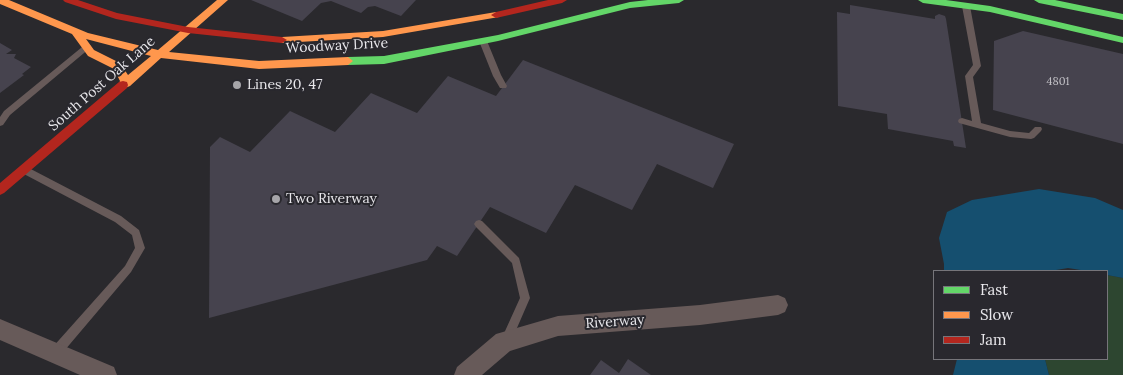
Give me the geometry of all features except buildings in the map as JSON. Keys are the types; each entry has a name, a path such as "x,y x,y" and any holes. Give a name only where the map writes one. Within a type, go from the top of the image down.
{"main road":[{"name":"Woodway Drive","path":"0,0 74,31 159,54 259,65 384,60 542,28 630,5 679,0"},
{"name":"Woodway Drive","path":"68,0 116,16 188,30 281,40 383,34 495,15 533,3 562,0"},
{"name":"South Post Oak Lane","path":"0,190 223,0"},
{"path":"923,0 965,3 1123,40"},
{"path":"1039,0 1123,17"},
{"path":"1106,2 1123,9"},
{"path":"533,3 542,28"},
{"path":"74,31 91,53 117,66 123,74 126,83"}],"street":[{"name":"Riverway","path":"465,375 504,342 558,326 690,316 778,305"},
{"path":"0,328 106,375"}],"lane":[{"path":"965,3 977,66 969,76 977,124"},
{"path":"483,41 503,86"},
{"path":"0,123 7,113 87,46"},
{"path":"962,121 1024,136 1031,136 1038,129"},
{"path":"25,170 118,219 136,233 140,248 128,269 55,352"},
{"path":"0,174 10,182"},
{"path":"479,224 516,261 525,298 504,342"}],"green space":[{"path":"1108,275 1123,278 1123,375 1049,375 1045,360 1108,360"}],"water":[{"path":"1039,189 1095,198 1123,210 1123,278 1108,275 1108,270 1068,268 1056,270 944,270 939,238 947,212 972,200"},
{"path":"957,360 1045,360 1049,375 953,375"}],"traffic: fast":[{"path":"348,61 384,60 498,38 630,5 679,0"},
{"path":"923,0 990,9 1123,40"},
{"path":"1039,0 1123,17"}],"traffic: slow":[{"path":"0,0 86,36 159,54 259,65 348,61"},
{"path":"123,85 223,0"},
{"path":"282,40 383,34 496,15"},
{"path":"77,34 91,53 117,66 123,74 126,83"}],"traffic: jam":[{"path":"68,0 116,16 188,30 282,40"},
{"path":"496,15 562,0"},
{"path":"0,190 123,85"}],"place":[{"name":"Lines 20, 47","path":"237,85"},
{"name":"Two Riverway","path":"276,199"}]}
